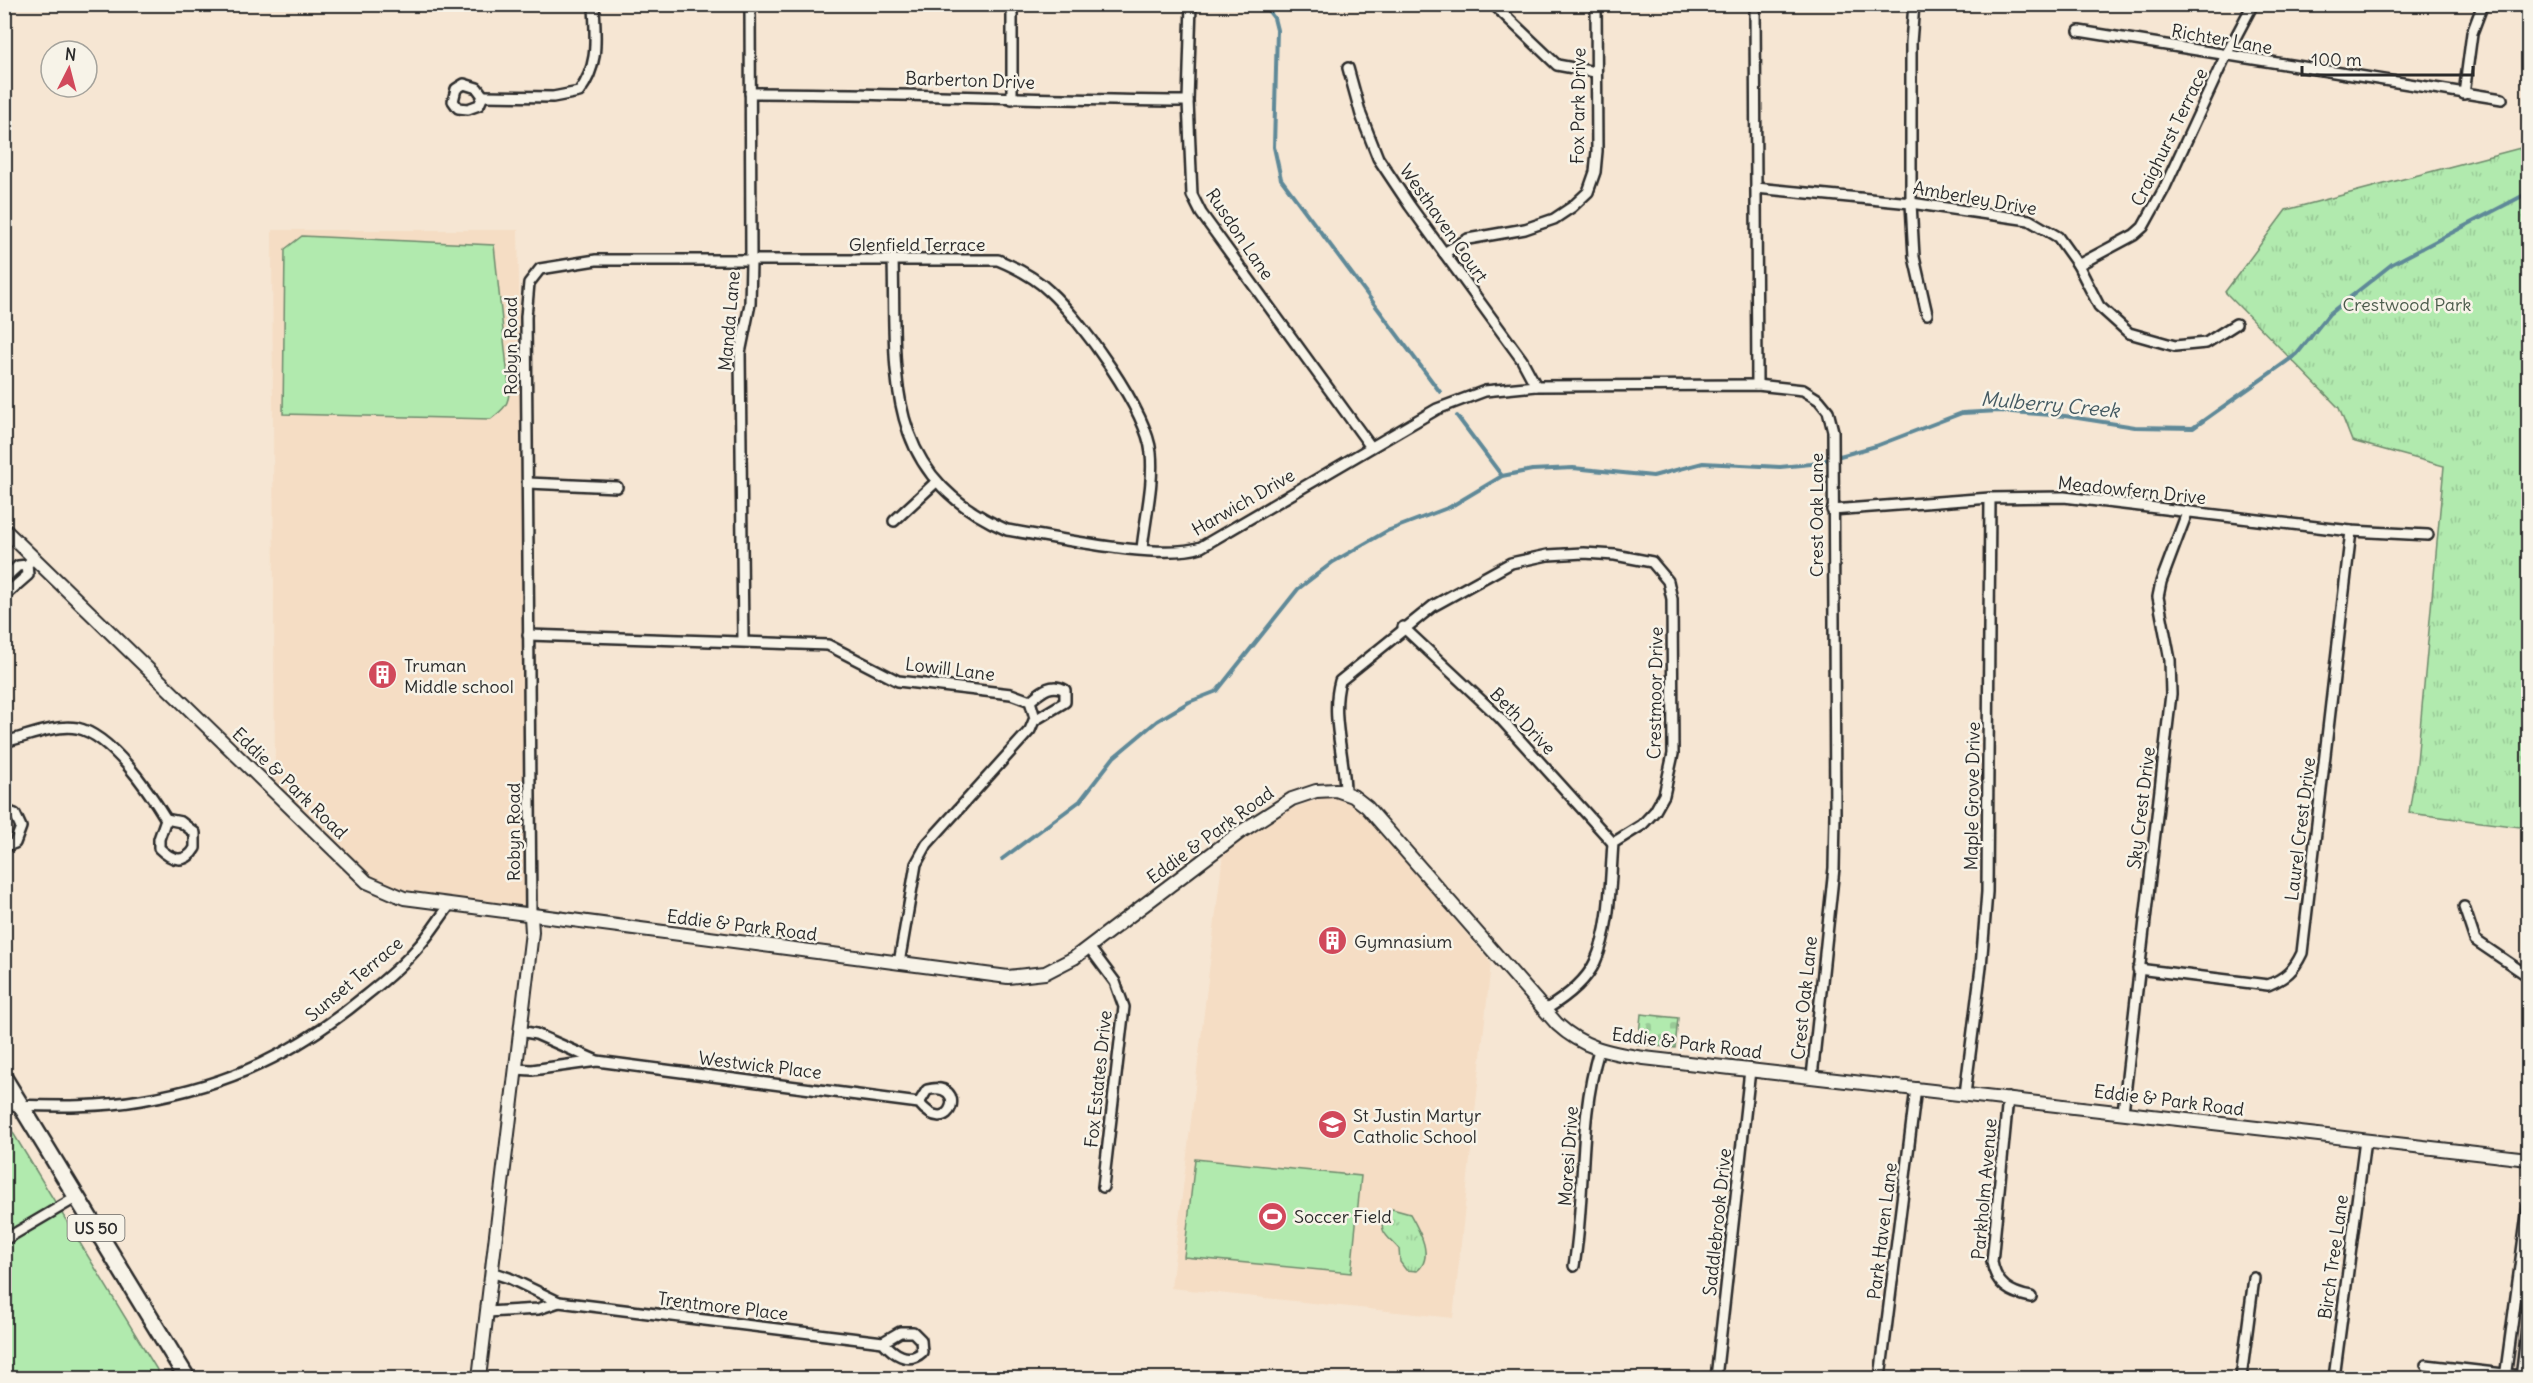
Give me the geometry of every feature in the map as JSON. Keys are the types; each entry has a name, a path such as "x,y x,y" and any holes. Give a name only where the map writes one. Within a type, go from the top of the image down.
{"main road":[{"name":"US 50","path":"4,1078 187,1378"}],"street":[{"path":"483,96 553,97 579,92 590,77 595,62 594,4"},
{"name":"Manda Lane","path":"743,641 740,353 750,304 750,4"},
{"path":"1012,4 1012,99"},
{"name":"Rusdon Lane","path":"1191,4 1188,102 1192,195 1201,213 1371,447"},
{"path":"1493,4 1557,65 1595,72"},
{"name":"Fox Park Drive","path":"1444,253 1468,239 1525,230 1554,219 1588,192 1595,172 1597,151 1596,4"},
{"path":"1755,4 1757,385"},
{"path":"1914,4 1910,76 1911,203 1914,256 1927,314"},
{"name":"Craighurst Terrace","path":"2078,265 2134,235 2143,227 2164,189 2225,57 2253,4"},
{"path":"2464,94 2472,33 2483,4"},
{"name":"Richter Lane","path":"2079,32 2225,57 2502,99"},
{"name":"Westhaven Court","path":"1348,68 1361,115 1378,158 1522,360 1536,386"},
{"name":"Barberton Drive","path":"750,93 915,93 1012,99 1188,102"},
{"name":"Amberley Drive","path":"1756,188 1911,203 2029,220 2058,237 2078,265 2099,306 2129,333 2175,346 2206,343 2236,324"},
{"name":"Glenfield Terrace","path":"528,283 540,269 596,260 751,262 893,259 998,260 1034,279 1064,307 1107,364 1144,423 1152,461 1142,549"},
{"name":"Harwich Drive","path":"893,259 897,387 900,408 919,455 936,482 987,521 1007,530 1142,549 1190,551 1201,548 1437,409 1485,391 1536,386 1757,385"},
{"name":"Robyn Road","path":"479,1378 532,932 526,317 528,283"},
{"name":"Crest Oak Lane","path":"1757,385 1803,390 1819,400 1828,411 1833,431 1834,868 1812,1077"},
{"path":"894,521 936,482"},
{"path":"528,483 618,487"},
{"name":"Meadowfern Drive","path":"1832,510 1990,498 2064,497 2351,531 2428,535"},
{"name":"Maple Grove Drive","path":"1965,1094 1982,967 1987,892 1990,498"},
{"name":"Sky Crest Drive","path":"2123,1113 2171,694 2170,660 2158,597 2161,582 2187,513"},
{"name":"Eddie & Park Road","path":"4,529 30,561 366,882 404,898 449,906 1020,977 1045,973 1089,947 1268,813 1305,794 1328,790 1345,792 1360,801 1373,813 1545,1010 1573,1038 1599,1050 1750,1070 2529,1159"},
{"name":"Laurel Crest Drive","path":"2138,969 2268,985 2281,980 2296,965 2302,953 2351,531"},
{"name":"Crestmoor Drive","path":"1403,627 1433,606 1511,563 1548,555 1605,554 1652,562 1668,581 1672,598 1673,754 1664,795 1655,811 1642,825 1613,843"},
{"path":"4,579 18,566 30,561"},
{"path":"4,596 28,575 30,561"},
{"path":"1345,792 1345,772 1337,716 1340,681 1403,627"},
{"name":"Beth Drive","path":"1403,627 1500,718 1613,843"},
{"name":"Lowill Lane","path":"528,635 828,645 898,681 1011,694 1030,701"},
{"path":"899,963 916,864 927,844 1030,730 1035,720 1035,711 1030,701 1047,688 1055,686 1065,690 1065,702 1035,720"},
{"path":"4,742 76,728 95,736 148,788 166,819 181,822 195,833 195,848 186,858 177,860 167,857 159,848 159,838 166,819"},
{"path":"4,810 15,814 21,827 15,843 4,847"},
{"path":"1545,1010 1568,995 1595,964 1605,927 1613,843"},
{"name":"Sunset Terrace","path":"4,1105 140,1101 238,1075 275,1059 330,1025 380,984 418,947 449,906"},
{"path":"2464,907 2467,923 2475,940 2529,976"},
{"name":"Fox Estates Drive","path":"1089,947 1111,975 1124,1007 1103,1187"},
{"name":"Westwick Place","path":"520,1031 536,1034 597,1061"},
{"name":"Moresi Drive","path":"1574,1266 1579,1228 1587,1111 1599,1050"},
{"name":"Westwick Place","path":"515,1069 532,1070 597,1061 919,1103"},
{"name":"Saddlebrook Drive","path":"1716,1378 1750,1070"},
{"name":"Park Haven Lane","path":"1880,1378 1916,1088"},
{"name":"Parkholm Avenue","path":"2008,1098 1992,1263 2000,1282 2012,1293 2031,1297"},
{"name":"Birch Tree Lane","path":"2334,1378 2365,1140"},
{"path":"4,1240 77,1197"},
{"path":"2506,1377 2529,1207"},
{"name":"Trentmore Place","path":"491,1272 559,1302 883,1342"},
{"path":"2241,1378 2254,1278"},
{"name":"Trentmore Place","path":"487,1312 538,1309 559,1302"},
{"path":"2426,1365 2521,1378 2529,1320"}],"shaded area":[{"path":"272,230 518,230 531,916 407,894 369,879 275,794"},
{"name":"St Justin Martyr Catholic School","path":"1330,795 1358,806 1491,963 1453,1318 1171,1288 1223,854 1280,813"}],"green space":[{"name":"Crestwood Park","path":"2528,146 2528,828 2409,813 2417,762 2444,466 2352,441 2339,408 2225,292 2286,210"},
{"path":"302,236 494,245 509,387 507,402 503,409 491,419 283,414 285,249"},
{"path":"1641,1014 1678,1018 1675,1048 1638,1044"},
{"path":"4,1118 162,1378 5,1378"},
{"name":"Soccer Field","path":"1195,1159 1361,1176 1351,1273 1184,1257"},
{"path":"1392,1209 1410,1214 1421,1235 1425,1258 1417,1271 1406,1270 1400,1262 1399,1249 1383,1231 1383,1215"}],"waterway":[{"path":"1264,5 1274,18 1277,30 1274,147 1281,179 1440,392"},
{"name":"Mulberry Creek","path":"1002,859 1080,801 1114,757 1157,721 1189,702 1217,691 1298,589 1333,562 1387,531 1450,507 1502,476 1532,470 1573,468 1653,476 1703,463 1780,467 1811,464 1876,446 1962,413 1999,411 2065,416 2135,427 2193,428 2297,354 2329,314 2392,264 2528,193"},
{"path":"1457,416 1502,476"}],"place":[{"name":"Truman Middle school","path":"383,675"},
{"name":"Gymnasium","path":"1333,941"},
{"name":"St Justin Martyr Catholic School","path":"1332,1125"},
{"name":"Soccer Field","path":"1273,1216"}]}
